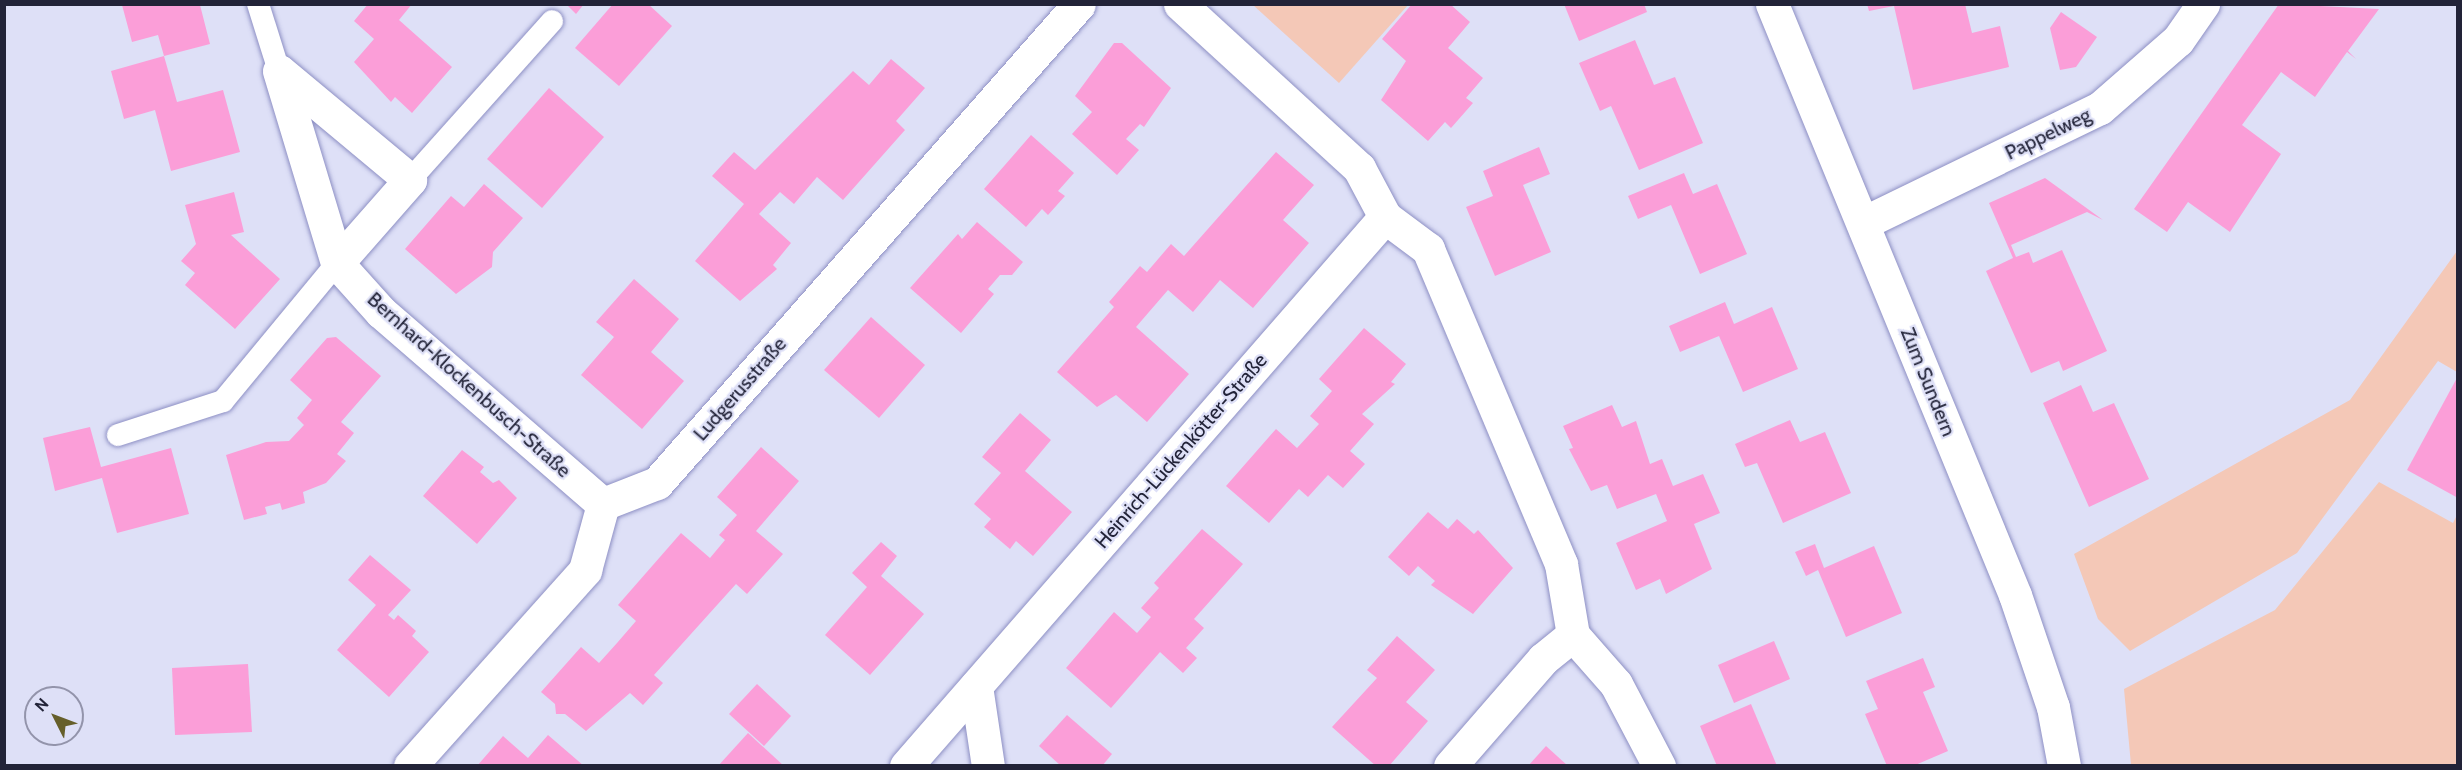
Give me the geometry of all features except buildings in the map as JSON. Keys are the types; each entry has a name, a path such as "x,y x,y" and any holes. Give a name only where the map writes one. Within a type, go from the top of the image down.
{"street":[{"name":"Ludgerusstraße","path":"603,504 657,483 1079,4"},
{"path":"1180,4 1359,168 1385,217 1428,249 1561,564 1573,635 1616,684 1659,765"},
{"name":"Zum Sundern","path":"1772,4 2015,595 2054,707 2064,765"},
{"name":"Pappelweg","path":"1863,223 2100,108 2178,40 2203,4"},
{"path":"279,71 410,180 337,263"},
{"name":"Bernhard-Klockenbusch-Straße","path":"279,71 337,263 381,312 603,504"},
{"name":"Heinrich-Lückenkötter-Straße","path":"906,765 1385,217"},
{"path":"410,765 585,570 603,504"},
{"path":"1450,765 1543,659 1573,635"},
{"path":"976,686 988,765"}],"lane":[{"path":"258,4 279,71"},
{"path":"410,180 552,21"},
{"path":"118,435 223,401 337,263"}],"shaded area":[{"path":"1253,5 1408,5 1339,83"},
{"path":"2457,251 2457,372 2438,361 2297,553 2130,651 2098,619 2074,554 2350,400"},
{"path":"2379,482 2453,523 2457,515 2457,765 2131,765 2124,689 2275,610"}]}
